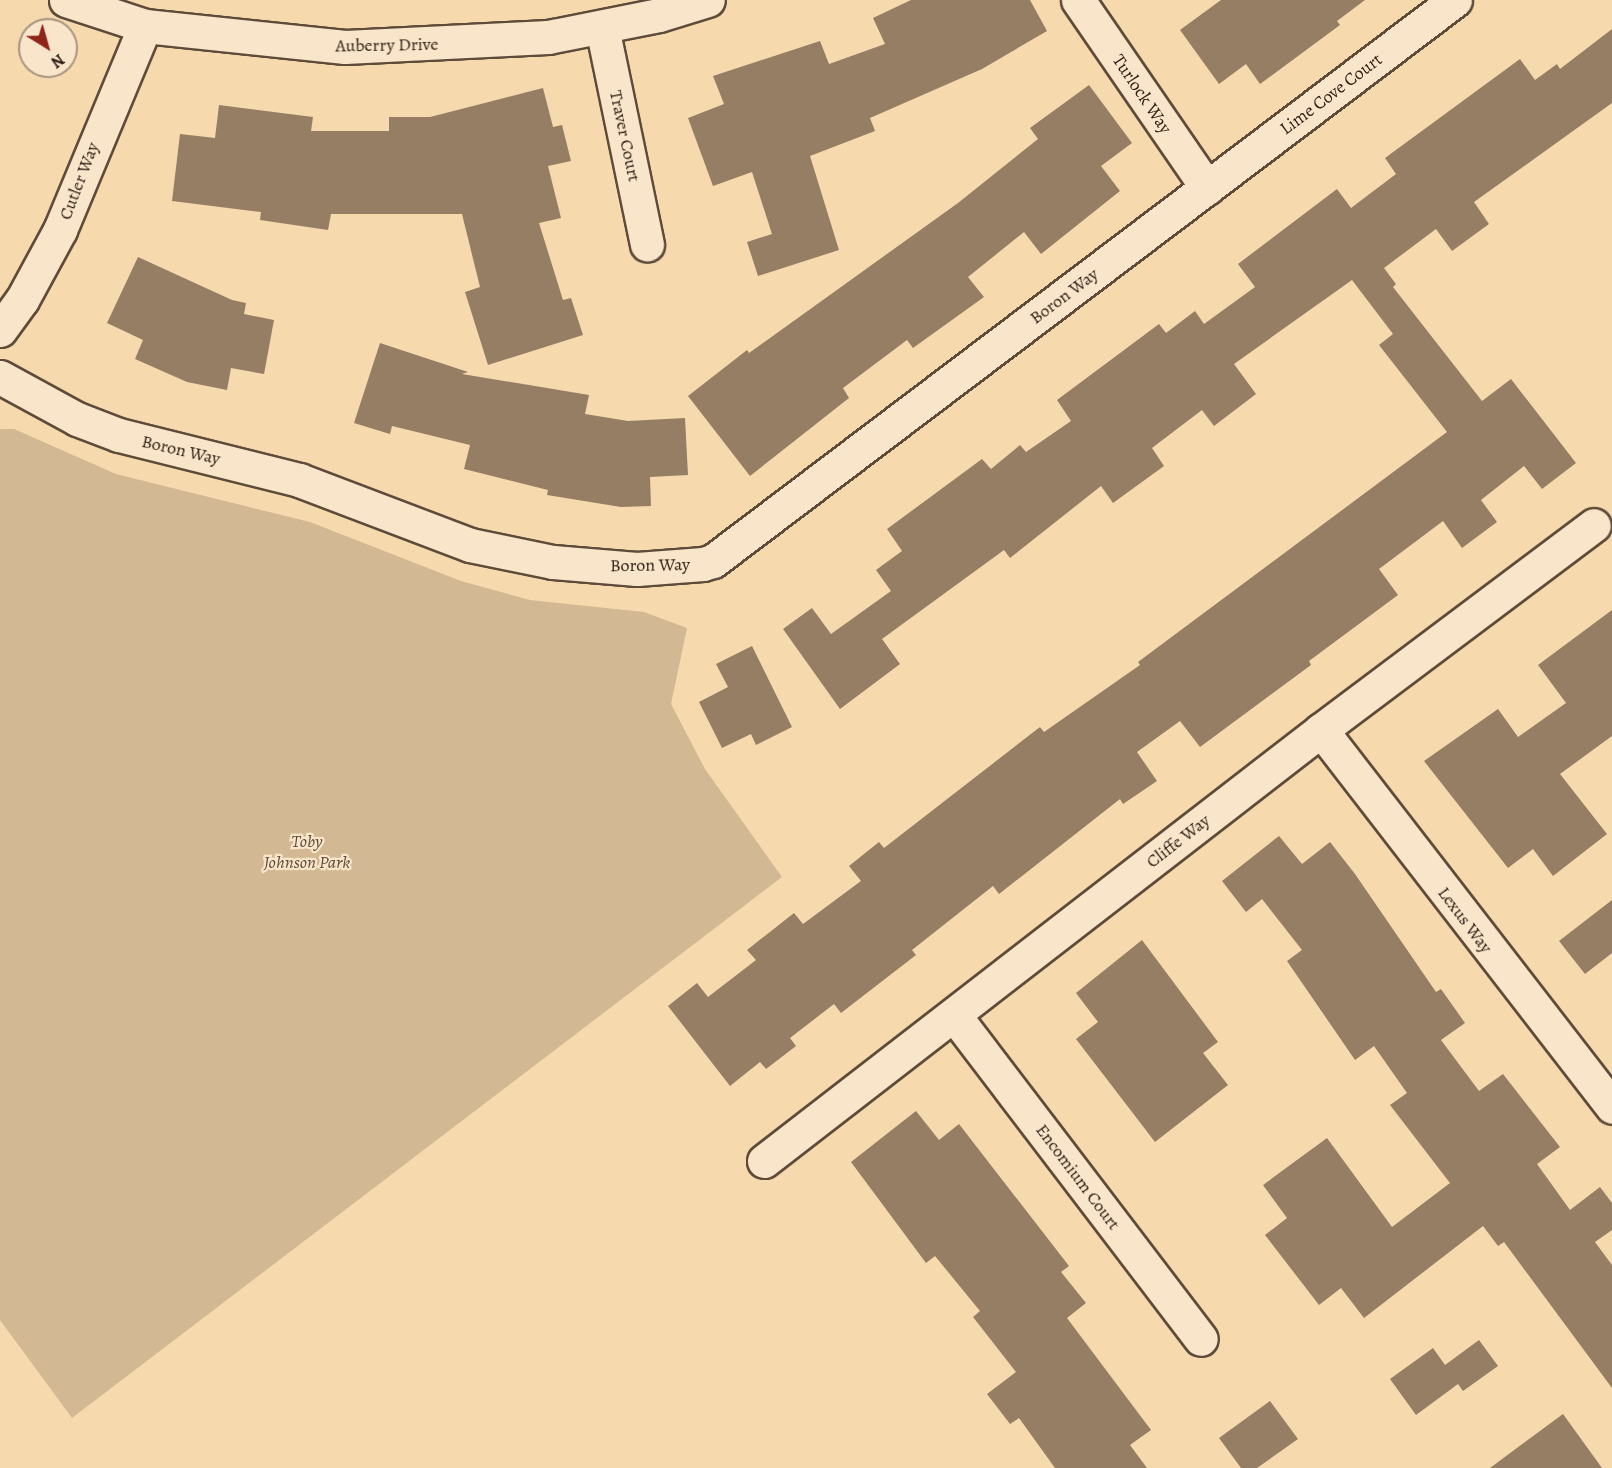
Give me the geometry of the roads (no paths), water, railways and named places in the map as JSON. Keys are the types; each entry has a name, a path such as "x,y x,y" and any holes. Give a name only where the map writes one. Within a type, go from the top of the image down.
{"street":[{"name":"Auberry Drive","path":"66,0 145,26 345,47 549,37 602,27 708,0"},
{"name":"Turlock Way","path":"1078,0 1207,188"},
{"name":"Lime Cove Court","path":"1207,188 1455,0"},
{"name":"Cutler Way","path":"0,330 22,300 60,230 145,26"},
{"name":"Traver Court","path":"602,27 647,244"},
{"name":"Boron Way","path":"0,377 78,419 119,435 299,480 470,545 553,562 637,568 702,564 713,561 1207,188"},
{"name":"Cliffe Way","path":"764,1161 1321,730 1594,525"},
{"name":"Lexus Way","path":"1321,730 1608,1094"},
{"name":"Encomium Court","path":"954,1015 1201,1339"}],"park label":[{"name":"Toby Johnson Park","path":"307,852"}]}
